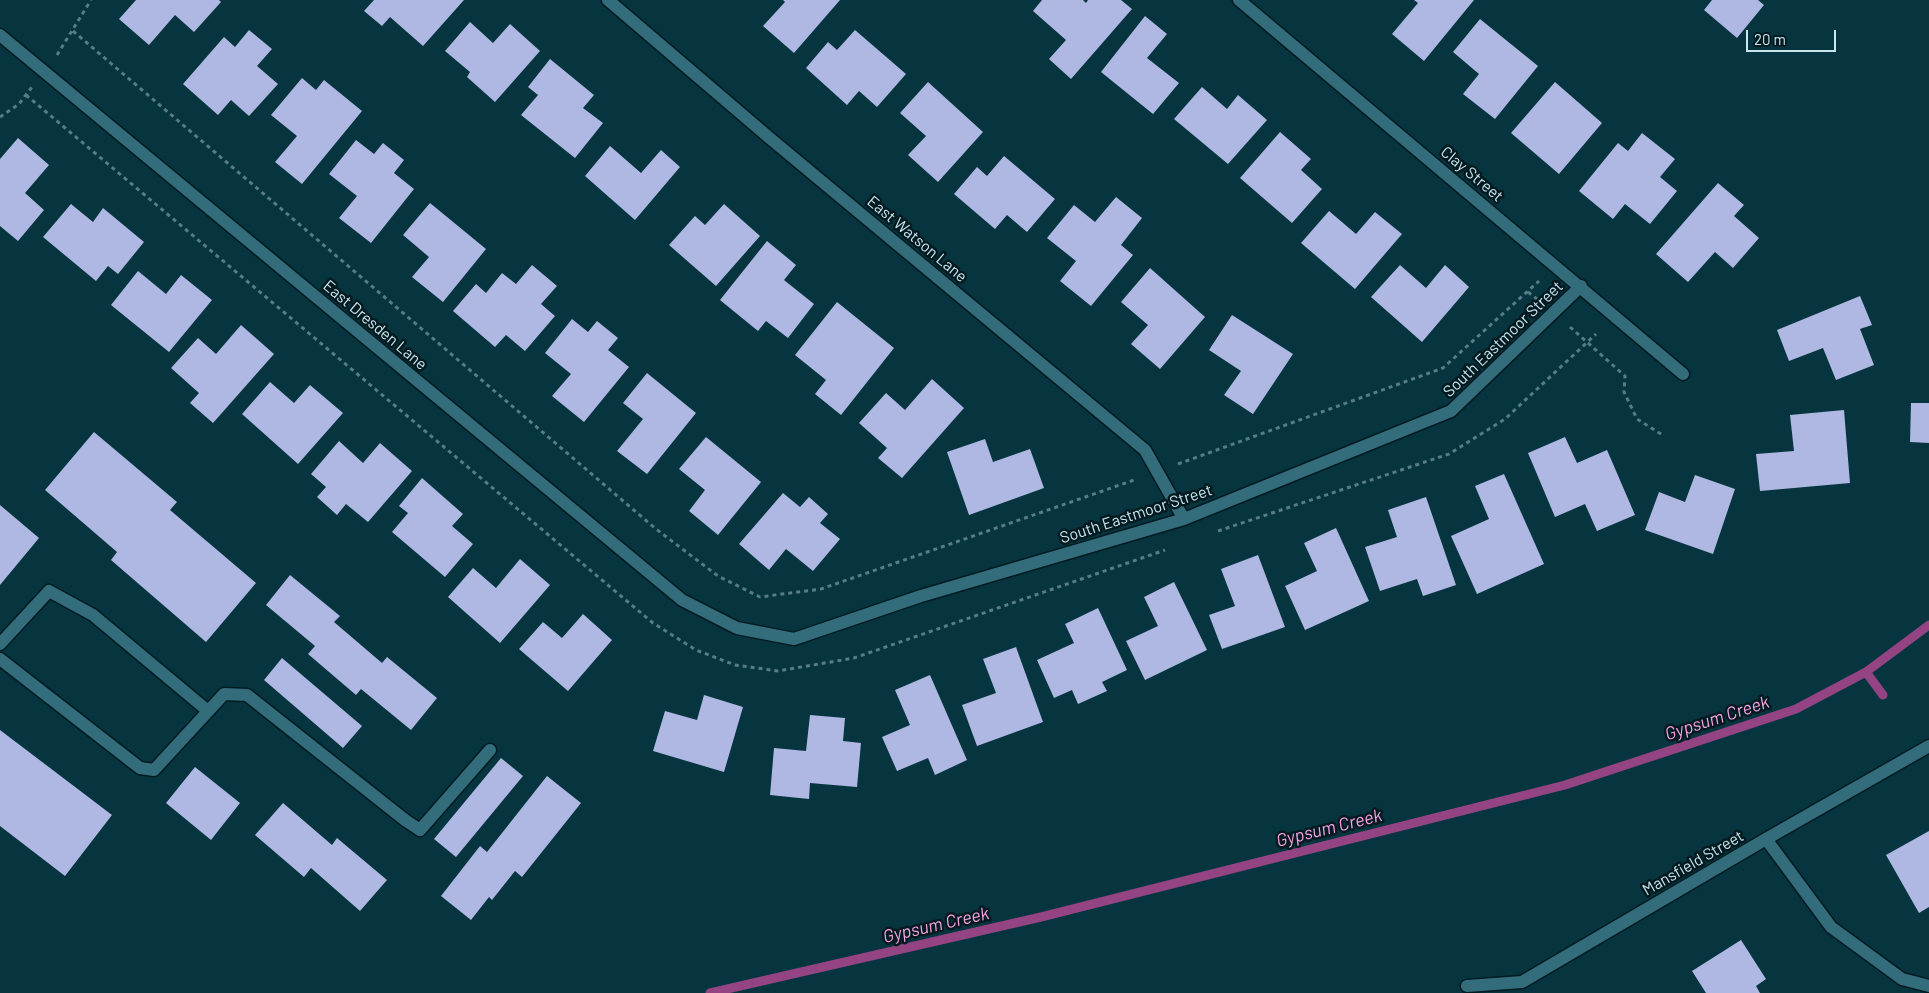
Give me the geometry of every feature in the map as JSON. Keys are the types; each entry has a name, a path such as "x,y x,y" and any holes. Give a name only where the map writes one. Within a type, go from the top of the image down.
{"street":[{"name":"East Watson Lane","path":"608,0 780,147 1145,450 1184,519"},
{"name":"Clay Street","path":"1239,0 1581,286 1683,374"},
{"name":"East Dresden Lane","path":"0,36 682,600 737,628"},
{"name":"South Eastmoor Street","path":"737,628 794,639 921,596 1184,519 1451,411 1581,286"},
{"path":"0,644 49,591 93,615 208,711"},
{"path":"0,659 140,768 154,770 224,694 247,695 420,830 490,750"},
{"name":"Mansfield Street","path":"1467,986 1522,982 1929,746"},
{"path":"1766,839 1830,928 1902,979 1929,986"}],"path":[{"path":"73,31 656,530 718,576 760,597 821,589 1157,472 1443,368 1542,279"},
{"path":"26,95 653,624 696,650 735,665 778,671 854,658 1170,548"},
{"path":"1528,292 1625,376 1624,392 1637,419 1661,434"},
{"path":"1216,532 1449,454 1505,420 1596,334"}],"building":[{"path":"136,0 219,0 221,2 194,32 175,15 149,45 119,19"},
{"path":"374,0 464,0 423,46 390,17 382,26 364,11"},
{"path":"783,0 840,0 794,53 763,26 785,2"},
{"path":"1042,0 1083,0 1086,3 1088,0 1121,0 1132,9 1071,79 1049,59 1066,40 1033,11"},
{"path":"1414,0 1474,0 1424,61 1392,34 1418,3"},
{"path":"1712,0 1758,0 1764,5 1737,38 1704,10"},
{"path":"1145,16 1167,34 1147,58 1179,83 1153,114 1101,72"},
{"path":"1480,19 1538,66 1495,119 1463,94 1479,74 1453,52"},
{"path":"470,22 493,43 510,24 540,51 495,102 467,77 470,72 445,51"},
{"path":"249,30 272,49 257,66 278,84 249,116 231,100 218,115 183,84 224,37 235,47"},
{"path":"855,30 906,74 877,107 859,91 847,105 806,68 828,42 837,50"},
{"path":"550,59 594,95 583,108 603,123 575,158 521,115 538,95 528,87"},
{"path":"302,78 316,90 324,80 362,111 302,184 275,162 297,136 271,115"},
{"path":"928,82 983,132 938,182 908,155 926,136 900,113"},
{"path":"1555,82 1602,123 1559,174 1511,133"},
{"path":"1202,87 1227,109 1238,95 1267,120 1228,164 1174,119"},
{"path":"1280,132 1311,159 1301,170 1322,189 1292,223 1240,178"},
{"path":"1642,133 1675,159 1660,177 1677,191 1650,224 1625,204 1613,219 1579,191 1618,143 1628,151"},
{"path":"18,138 49,165 25,193 44,210 18,241 0,226 0,159"},
{"path":"356,140 374,154 383,143 404,160 394,173 414,189 371,243 339,218 357,196 329,174"},
{"path":"610,146 641,173 661,150 680,167 635,220 585,176"},
{"path":"1004,156 1055,199 1027,232 1007,215 995,229 954,194 977,167 987,176"},
{"path":"1718,183 1744,205 1734,216 1759,238 1733,268 1715,252 1688,282 1656,254"},
{"path":"1116,197 1142,218 1121,245 1133,255 1091,306 1060,281 1076,261 1047,238 1074,205 1095,222"},
{"path":"430,203 486,249 443,302 412,277 429,257 403,235"},
{"path":"71,204 93,222 103,208 144,242 118,274 108,266 96,281 43,237"},
{"path":"724,204 760,236 716,286 669,245 695,216 705,225"},
{"path":"1329,211 1356,234 1375,212 1402,234 1355,289 1301,243"},
{"path":"767,241 796,265 784,280 814,304 788,338 766,321 758,331 720,300"},
{"path":"532,265 557,286 541,304 555,316 525,351 506,335 495,347 453,311 476,284 486,293 502,273 516,284"},
{"path":"1400,265 1426,288 1445,265 1469,287 1422,342 1371,297"},
{"path":"1150,268 1205,317 1160,369 1131,344 1148,325 1121,302"},
{"path":"138,271 166,294 181,275 212,300 169,352 111,305"},
{"path":"1860,296 1872,325 1860,329 1874,365 1836,380 1823,348 1789,361 1777,330"},
{"path":"837,302 894,348 841,415 815,394 826,380 795,355"},
{"path":"1232,315 1293,354 1253,414 1224,395 1241,371 1209,350"},
{"path":"572,319 588,332 597,321 618,338 608,350 629,367 584,422 552,396 571,374 545,353"},
{"path":"241,325 274,354 213,423 190,403 199,393 171,368 198,338 216,354"},
{"path":"647,373 696,413 647,474 617,451 643,419 623,403"},
{"path":"932,379 964,408 902,478 878,458 887,448 859,423 886,393 905,410"},
{"path":"270,382 294,403 310,385 343,413 298,464 242,414"},
{"path":"1911,403 1929,403 1929,443 1910,442"},
{"path":"1844,410 1850,483 1760,491 1756,454 1794,451 1790,415"},
{"path":"94,432 177,502 170,510 256,583 206,642 111,560 117,552 45,490"},
{"path":"706,437 761,482 718,535 689,511 705,490 679,469"},
{"path":"1565,437 1577,463 1607,450 1635,515 1597,531 1585,504 1555,517 1528,453"},
{"path":"985,439 993,462 1030,449 1044,488 969,515 947,452"},
{"path":"339,441 363,463 380,443 412,471 368,522 346,504 337,515 317,497 326,487 311,474"},
{"path":"1504,474 1544,564 1477,594 1451,536 1489,519 1475,486"},
{"path":"1695,475 1735,489 1713,554 1645,530 1659,492 1685,502"},
{"path":"422,478 463,514 452,526 473,544 445,577 392,532 408,513 399,506"},
{"path":"783,493 800,507 809,497 828,514 820,523 840,539 813,571 786,549 769,570 739,544"},
{"path":"1426,497 1456,585 1423,596 1417,579 1380,591 1365,547 1397,537 1388,510"},
{"path":"0,505 39,538 0,585"},
{"path":"1336,528 1369,601 1305,630 1285,586 1317,571 1304,543"},
{"path":"1258,555 1285,627 1222,649 1209,615 1235,606 1221,569"},
{"path":"520,559 550,585 500,643 448,597 473,568 496,588"},
{"path":"290,575 340,616 334,622 382,663 387,657 437,698 411,730 361,689 356,695 308,654 315,646 266,605"},
{"path":"1174,582 1207,650 1145,680 1126,641 1158,626 1144,597"},
{"path":"1098,608 1127,670 1102,682 1107,691 1078,704 1072,690 1054,698 1037,660 1074,643 1065,624"},
{"path":"583,614 612,640 568,691 519,649 543,622 562,638"},
{"path":"1016,647 1043,722 977,746 962,705 996,693 983,659"},
{"path":"282,658 362,726 343,748 264,680"},
{"path":"930,675 967,760 935,775 928,758 897,771 882,737 910,725 895,690"},
{"path":"704,695 743,707 724,772 653,751 665,711 697,720"},
{"path":"810,715 845,718 843,741 861,743 857,787 810,783 809,799 770,795 774,748 806,751"},
{"path":"0,730 112,815 65,876 0,826"},
{"path":"501,758 523,776 456,857 434,839"},
{"path":"195,767 240,803 211,840 166,803"},
{"path":"547,776 581,803 522,877 515,871 492,900 489,897 471,920 441,896 480,846 487,852"},
{"path":"283,803 332,845 337,838 387,880 360,911 311,868 304,877 255,835"},
{"path":"1929,831 1929,907 1919,913 1886,855"},
{"path":"1741,940 1766,979 1756,986 1760,993 1706,993 1692,971"}],"waterway":[{"name":"Gypsum Creek","path":"710,993 1041,917 1565,785 1796,709 1866,672 1929,625"},
{"path":"1866,672 1883,695"}]}
